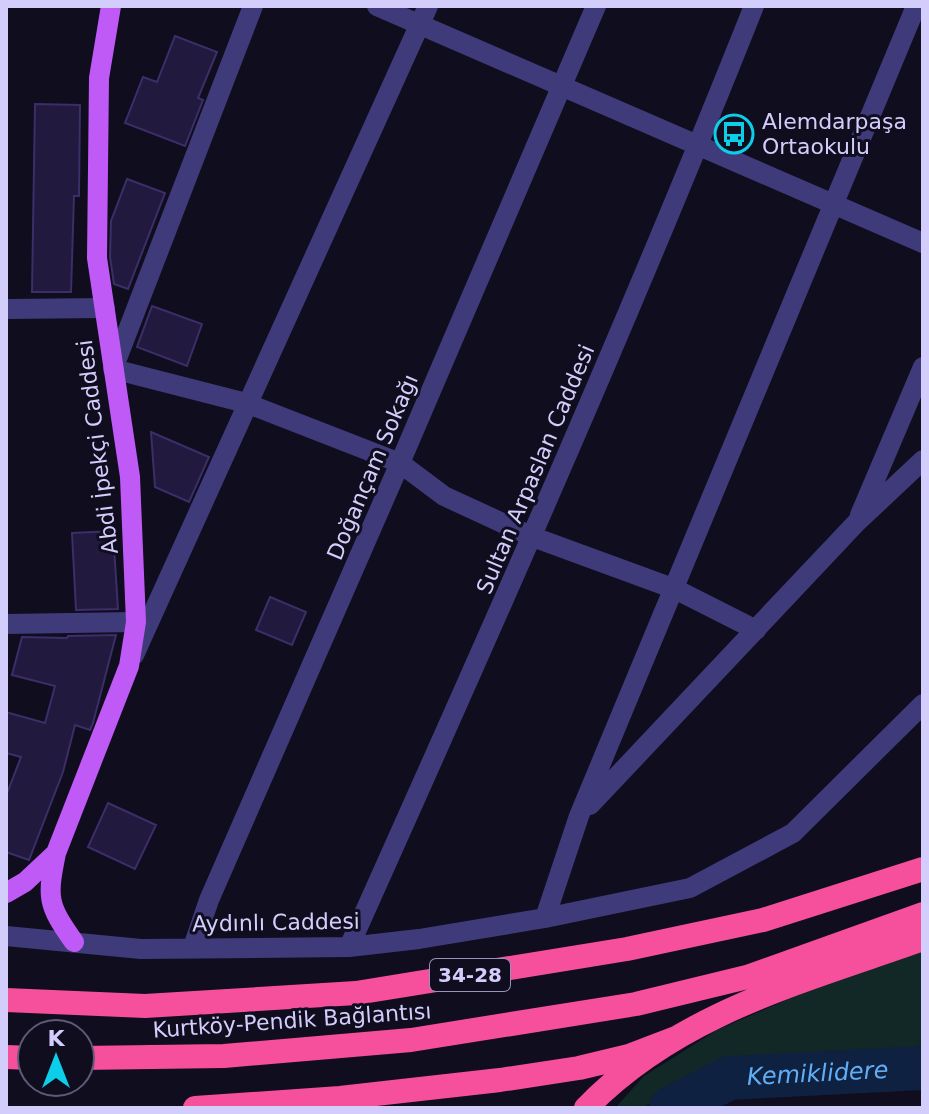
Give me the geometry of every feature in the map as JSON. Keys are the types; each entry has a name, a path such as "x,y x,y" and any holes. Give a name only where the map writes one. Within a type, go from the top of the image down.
{"highway":[{"name":"Kurtköy-Pendik Bağlantısı","path":"6,1000 145,1006 356,993 627,949 763,920 923,869"},
{"name":"Kurtköy-Pendik Bağlantısı","path":"96,1058 224,1056 411,1040 636,1004 747,977 923,914"},
{"path":"586,1108 631,1067 717,1014 923,939"},
{"path":"6,987 145,1006"},
{"path":"195,1108 340,1098 516,1078 629,1056 676,1038"}],"main road":[{"name":"Abdi İpekçi Caddesi","path":"6,893 25,882 56,853 129,666 136,622 130,477 97,258 99,78 111,6"},
{"path":"56,853 48,890 54,914 74,942"}],"street":[{"path":"253,6 113,369 246,403 400,463 444,496 533,537 675,589 756,630"},
{"path":"377,6 424,15 562,86 923,243"},
{"name":"Doğançam Sokağı","path":"193,947 209,900 596,6"},
{"name":"Sultan Arpaslan Caddesi","path":"349,947 533,537 699,146 754,6"},
{"path":"545,918 579,816 916,6"},
{"path":"129,666 424,15"},
{"path":"6,309 105,308"},
{"path":"857,522 923,367"},
{"path":"579,816 857,522 923,460"},
{"path":"6,624 136,622"},
{"name":"Aydınlı Caddesi","path":"6,936 141,949 349,947 545,918 690,888 793,833 923,704"}],"green space":[{"path":"923,948 923,1045 880,1056 730,1061 642,1108 615,1108 644,1076 717,1030 828,982"}],"building":[{"path":"175,36 217,52 198,98 203,100 185,146 125,123 143,77 157,82"},
{"path":"35,104 80,105 79,196 74,196 71,292 32,292"},
{"path":"127,179 165,193 128,289 114,284 110,257 111,221"},
{"path":"152,306 202,324 187,366 137,347"},
{"path":"151,432 209,457 189,502 155,487"},
{"path":"113,531 118,609 76,610 72,533"},
{"path":"270,597 306,612 292,645 256,630"},
{"path":"116,635 93,723 90,730 75,725 63,772 29,860 6,852 6,796 21,757 6,753 6,712 45,723 55,686 12,675 22,637"},
{"path":"108,803 156,825 135,869 88,847"}],"waterway":[{"name":"Kemiklidere","path":"671,1108 729,1078 923,1068"}],"place":[{"name":"Alemdarpaşa Ortaokulu","path":"734,134"}]}
